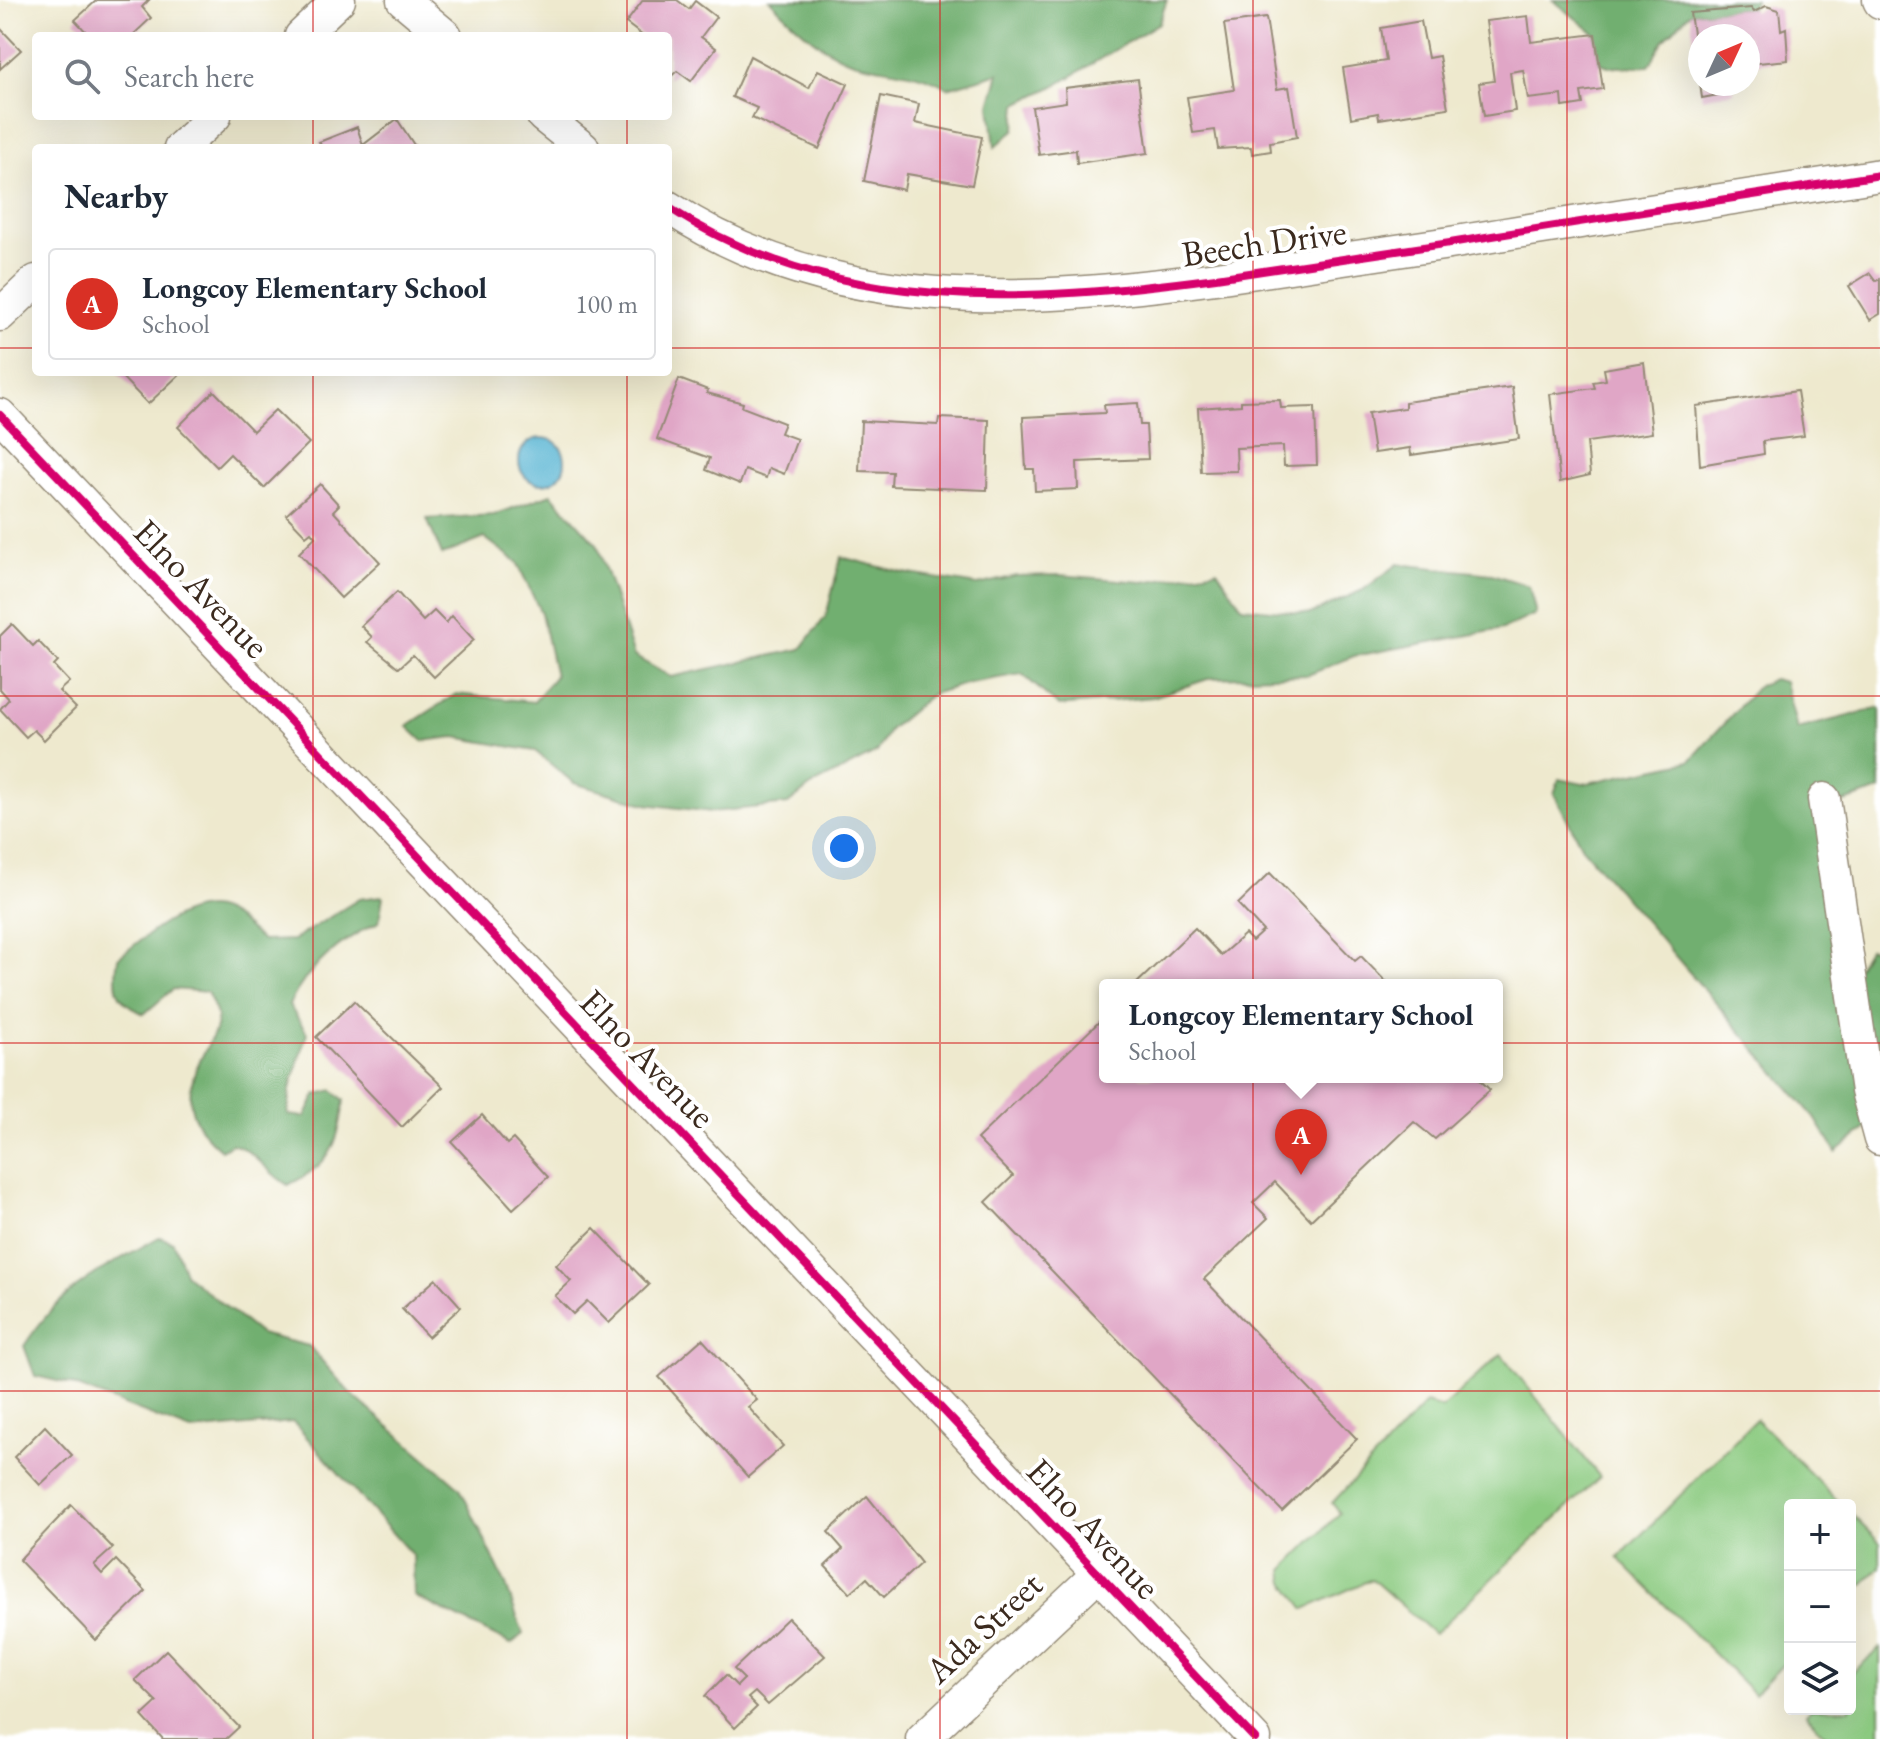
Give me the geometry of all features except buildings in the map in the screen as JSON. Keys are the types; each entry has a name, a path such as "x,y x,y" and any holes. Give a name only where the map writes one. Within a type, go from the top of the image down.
{"street":[{"path":"305,32 339,0"},
{"path":"403,0 441,32"},
{"path":"184,144 211,120"},
{"path":"548,120 578,144"},
{"name":"Beech Drive","path":"672,210 703,230 783,266 860,285 942,295 1032,297 1136,288 1325,262 1880,175"},
{"path":"0,315 32,285"},
{"name":"Elno Avenue","path":"0,415 1255,1739"},
{"path":"1824,799 1867,1091 1880,1139"},
{"name":"Ada Street","path":"922,1739 1099,1573"}],"green space":[{"path":"770,0 1167,0 1159,23 1060,83 1017,104 1015,129 995,147 990,105 999,73 948,88 914,74 854,62 820,44"},
{"path":"1553,0 1755,0 1751,8 1690,13 1663,41 1649,66 1612,67 1599,63 1595,34"},
{"path":"551,494 597,544 634,656 671,677 801,649 826,616 841,557 904,573 978,585 1016,576 1060,575 1143,582 1217,570 1242,607 1310,614 1363,590 1398,564 1492,574 1529,586 1536,614 1503,629 1354,656 1308,675 1211,678 1153,697 1059,706 1022,674 969,683 932,694 890,729 877,752 811,786 788,804 712,812 645,804 574,783 535,751 455,737 423,741 407,726 456,694 534,702 555,676 541,613 517,562 485,538 442,555 427,519 494,515"},
{"path":"1773,679 1785,682 1797,729 1880,708 1880,790 1818,811 1842,993 1868,949 1880,948 1880,1098 1865,1129 1836,1152 1815,1118 1583,849 1554,794 1559,779 1583,784 1690,761 1758,686"},
{"path":"383,896 379,922 351,937 326,956 305,979 289,1005 307,1033 290,1089 288,1115 305,1117 316,1095 332,1090 344,1100 339,1129 330,1152 314,1169 288,1185 241,1147 232,1144 221,1150 200,1128 194,1116 190,1092 193,1079 217,1025 216,1012 207,992 173,989 144,1014 127,1004 118,992 118,958 173,918 198,909 224,912 262,941 293,940 359,899"},
{"path":"159,1237 173,1242 186,1275 260,1334 309,1346 349,1392 460,1488 505,1583 523,1634 511,1644 414,1596 413,1556 293,1422 191,1431 70,1384 35,1376 24,1346 54,1308 100,1271"},
{"path":"1501,1354 1600,1477 1434,1634 1372,1579 1305,1609 1285,1582 1283,1570 1340,1513 1332,1503 1426,1403 1442,1408"},
{"path":"1756,1419 1836,1499 1784,1499 1784,1663 1754,1694 1618,1558"},
{"path":"1856,1519 1880,1543 1880,1567 1856,1591"},
{"path":"1880,1648 1880,1739 1829,1739 1807,1715 1856,1715 1856,1670"}],"water":[{"path":"542,438 558,445 565,461 558,477 542,484 526,477 519,461 526,445"}],"cycle path":[{"path":"672,209 731,242 797,268 864,284 933,293 1075,293 1216,278 1880,175"},
{"path":"0,415 1255,1739"}],"place":[{"name":"Longcoy Elementary School","path":"1301,1175"}]}
